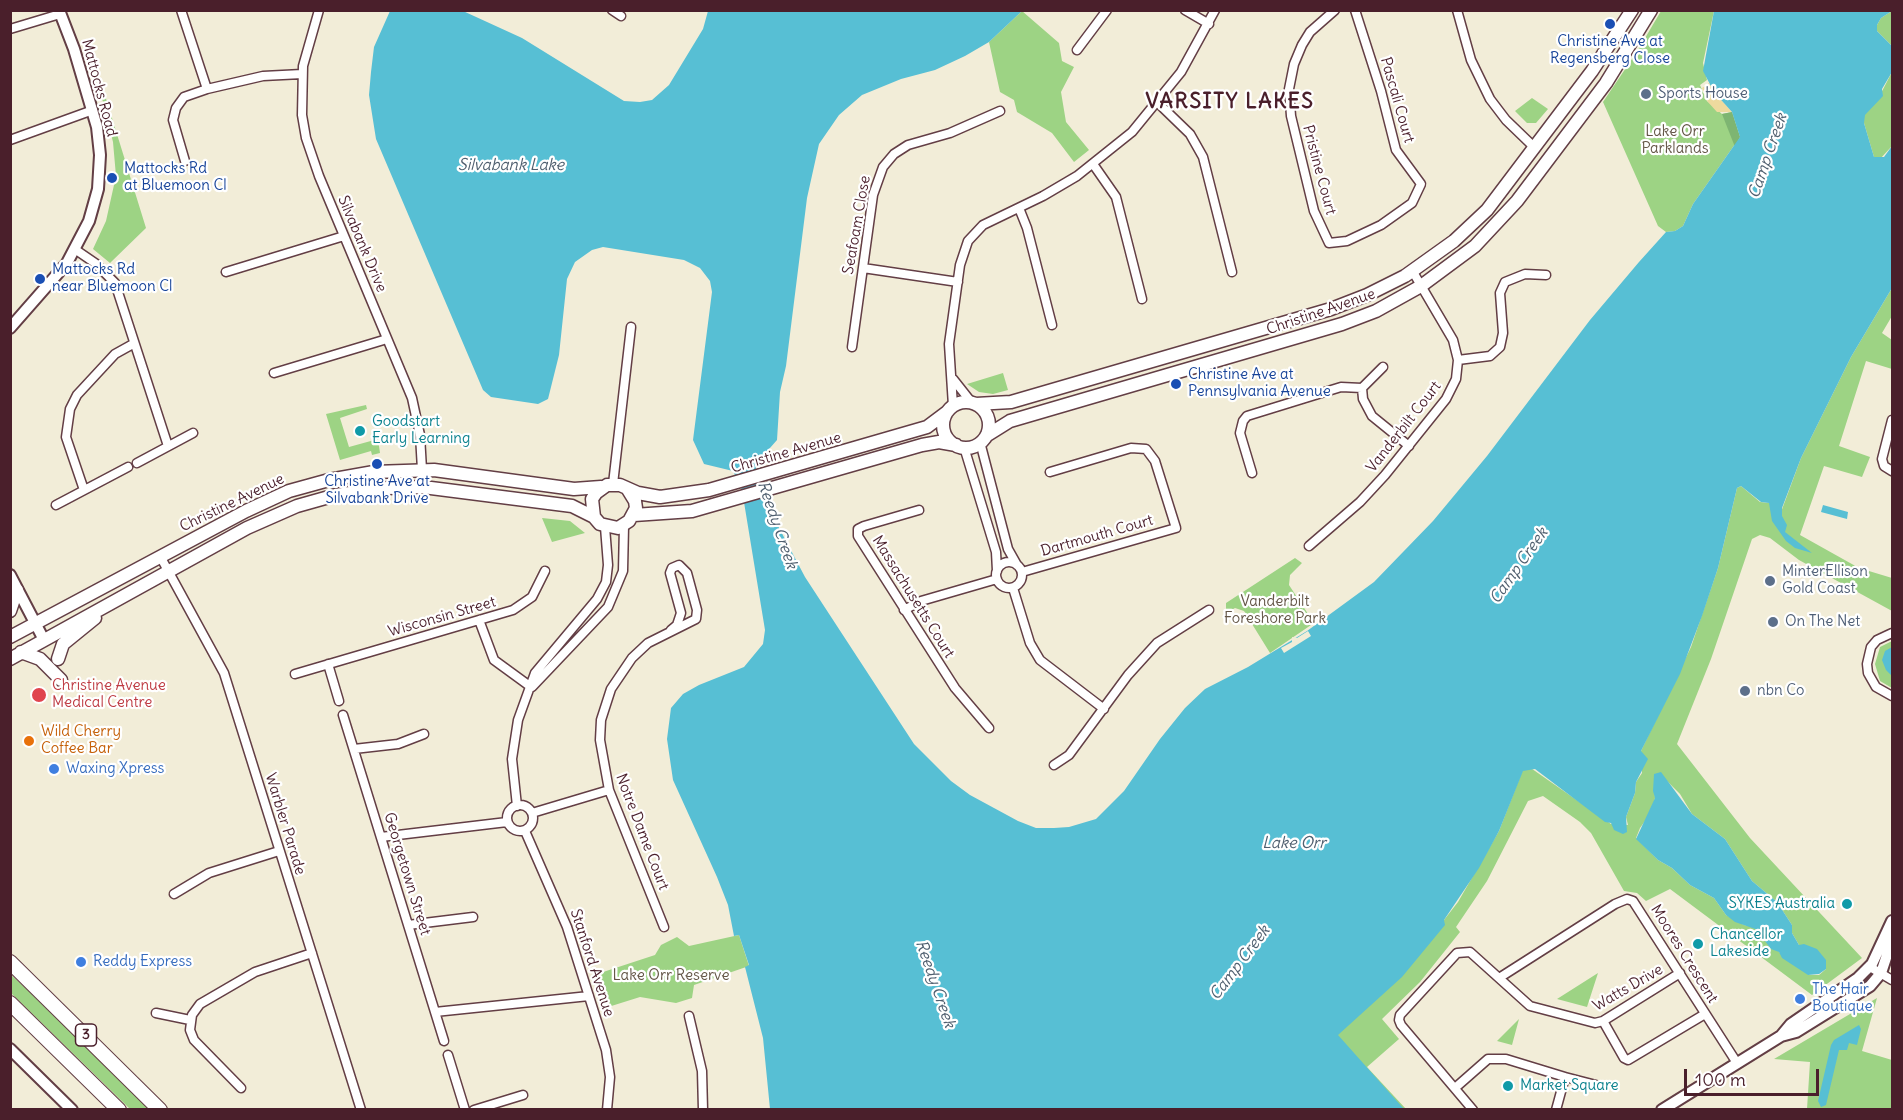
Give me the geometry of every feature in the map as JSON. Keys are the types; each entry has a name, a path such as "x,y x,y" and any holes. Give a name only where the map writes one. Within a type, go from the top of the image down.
{"main road":[{"name":"Christine Avenue","path":"974,404 1000,405 1331,309 1374,292 1413,272 1472,224 1535,148 1604,56 1632,10"},
{"name":"Christine Avenue","path":"983,439 1010,421 1342,324 1376,311 1421,286 1456,262 1484,237 1517,201 1606,83 1651,10"},
{"path":"1535,148 1548,160"},
{"path":"974,404 987,415 989,422 983,439 960,446 950,441 943,427 950,409 974,404"},
{"name":"Christine Avenue","path":"627,488 638,493 660,497 688,495 927,427 950,409"},
{"name":"Christine Avenue","path":"634,515 692,511 922,445 939,442 960,446"},
{"name":"Christine Avenue","path":"10,637 246,511 289,492 329,480 375,472 423,470 458,472 583,489 607,486"},
{"name":"Christine Avenue","path":"16,656 253,525 297,507 336,495 423,486 572,506 594,517"},
{"path":"607,486 627,488 635,501 634,515 624,526 605,527 594,517 592,499 607,486"},
{"path":"246,511 253,525"},
{"path":"10,611 17,590"},
{"path":"58,659 63,644 116,600"},
{"path":"16,656 40,659 61,680"},
{"name":"3","path":"10,963 160,1110"},
{"name":"3","path":"10,1003 118,1110"}],"street":[{"path":"181,10 207,88"},
{"name":"Silvabank Drive","path":"319,10 308,42 302,74 302,115 306,138 344,236 412,398 418,423 423,486"},
{"path":"612,10 621,16"},
{"path":"1077,50 1107,10"},
{"path":"1185,10 1209,24"},
{"path":"950,409 952,379 949,344 963,252 975,232 996,217 1019,208 1059,186 1093,164 1132,132 1158,103 1191,57 1215,10"},
{"name":"Pristine Court","path":"1329,243 1314,211 1290,116 1289,89 1293,64 1302,45 1310,32 1335,10"},
{"name":"Pascali Court","path":"1329,243 1347,241 1377,227 1412,203 1421,184 1396,150 1355,10"},
{"path":"1457,10 1471,60 1490,99 1506,120 1535,148"},
{"path":"10,29 59,12"},
{"name":"Mattocks Road","path":"10,328 57,277 76,250 90,221 99,179 99,139 93,110 74,49 59,12"},
{"path":"185,161 173,115 184,97 207,88 270,75 302,74"},
{"path":"1158,103 1190,134 1203,157 1232,272"},
{"path":"10,140 93,110"},
{"name":"Seafoam Close","path":"852,347 875,183 889,159 908,145 950,133 1000,111"},
{"path":"1093,164 1116,197 1142,299"},
{"path":"1019,208 1027,228 1052,325"},
{"path":"226,272 344,236"},
{"path":"76,250 95,263 115,283 168,446"},
{"path":"863,268 958,282"},
{"path":"1413,272 1453,340 1458,360 1490,356 1500,347 1503,333 1500,293 1505,282 1526,274 1546,275"},
{"path":"607,486 631,327"},
{"path":"274,373 387,339"},
{"path":"84,490 66,437 70,409 77,395 115,354 133,344"},
{"name":"Vanderbilt Court","path":"1309,546 1360,502 1409,446 1452,388 1458,360"},
{"path":"1252,473 1240,433 1247,416 1341,387 1362,388 1383,367"},
{"path":"952,379 974,404"},
{"path":"1362,388 1363,399 1372,416 1409,446"},
{"path":"1893,420 1882,459 1886,468 1893,471"},
{"path":"137,463 193,433"},
{"path":"983,439 1008,549 1019,568 1022,580 1013,588"},
{"path":"960,446 996,552 997,575 1002,586 1013,588"},
{"name":"Dartmouth Court","path":"1019,568 1176,528 1155,461 1146,449 1131,448 1050,472"},
{"path":"56,505 128,467"},
{"name":"Massachusetts Court","path":"919,510 858,529 858,536 955,688 989,728"},
{"path":"531,687 608,607 623,571 624,526"},
{"path":"517,806 512,776 514,737 535,673 597,599 606,582 608,565 605,527"},
{"name":"Warbler Parade","path":"160,556 224,674 360,1110"},
{"path":"904,610 921,601 997,575 1005,563 1019,568"},
{"name":"Notre Dame Court","path":"664,927 609,790 600,740 601,720 611,689 639,650 673,629 694,621 698,615 687,573 679,565 672,568 670,573 681,613 673,629"},
{"name":"Wisconsin Street","path":"295,674 522,606 532,597 545,571"},
{"path":"10,575 44,640"},
{"path":"1013,588 1029,643 1040,660 1104,709"},
{"path":"1054,765 1069,755 1128,675 1157,643 1209,610"},
{"path":"479,620 494,660 531,687"},
{"path":"1893,633 1877,640 1871,647 1867,664 1871,681 1876,687 1893,696"},
{"path":"328,664 339,701"},
{"name":"Georgetown Street","path":"343,715 444,1041"},
{"path":"354,749 398,744 424,734"},
{"path":"532,813 609,790"},
{"path":"517,806 523,806 532,813 531,826 525,831 512,828 507,822 507,814 517,806"},
{"path":"381,837 507,822"},
{"name":"Stanford Avenue","path":"525,831 567,927 589,996 609,1065 610,1087 607,1110"},
{"path":"174,894 209,873 279,850"},
{"name":"Moores Crescent","path":"1499,978 1590,918 1627,899 1636,904 1737,1064"},
{"path":"408,926 473,917"},
{"path":"1781,1036 1791,1024 1844,989 1870,967 1892,931"},
{"path":"1662,1110 1781,1036 1796,1032 1842,1006 1869,986 1881,973 1892,931"},
{"name":"Watts Drive","path":"1473,1110 1401,1025 1400,1015 1457,953 1463,950 1470,952 1530,1006 1595,1023 1602,1021 1680,973"},
{"path":"241,1088 194,1040 190,1030 190,1020 200,1004 247,976 312,953"},
{"path":"1870,967 1893,980"},
{"path":"435,1012 452,1008 589,996"},
{"path":"156,1013 190,1020"},
{"path":"1602,1021 1624,1058 1628,1060 1705,1014"},
{"path":"690,1016 702,1071 703,1110"},
{"path":"10,1049 72,1110"},
{"path":"448,1055 465,1110"},
{"path":"1455,1088 1493,1057 1596,1084"},
{"path":"1557,1110 1565,1077"},
{"path":"474,1110 523,1095"}],"green space":[{"path":"1022,11 1059,43 1062,61 1074,67 1061,92 1066,122 1089,150 1074,162 1052,133 1017,112 1014,100 1000,92 989,42"},
{"name":"Lake Orr Parklands","path":"1661,11 1714,11 1703,63 1707,80 1700,85 1707,101 1722,114 1732,112 1740,137 1693,204 1683,226 1675,231 1666,232 1658,226 1603,102"},
{"path":"1892,11 1892,46 1877,31 1877,25 1881,18"},
{"path":"1892,72 1892,146 1880,159 1874,157 1864,123 1864,115 1878,99"},
{"path":"99,76 146,228 110,263 93,249 106,221 116,176 113,142 98,82"},
{"path":"1532,98 1548,109 1536,123 1527,123 1515,111"},
{"path":"1732,112 1740,137 1735,147 1722,114"},
{"path":"1892,288 1892,316 1882,333 1892,340 1892,369 1866,361 1839,446 1870,457 1862,477 1824,466 1800,535 1859,568 1892,578 1892,611 1799,560 1770,538 1760,535 1752,539 1711,659 1677,744 1750,838 1862,958 1812,995 1670,889 1646,901 1637,893 1624,891 1591,833 1580,822 1543,796 1528,801 1487,881 1456,927 1460,932 1420,982 1382,1019 1399,1039 1367,1067 1406,1109 1399,1109 1330,1035 1444,920 1458,902 1499,831 1525,764 1611,824 1628,825 1626,817 1635,793 1636,782 1642,773 1641,751 1691,647 1718,568 1737,488 1741,486 1760,502 1769,503 1781,512 1801,458 1851,357","holes":["1663,777 1680,794 1692,814 1725,839 1752,881 1777,902 1792,925 1792,933 1799,945 1826,969 1819,975 1809,975 1779,952 1771,930 1744,925 1726,915 1714,898 1690,885 1672,868 1658,860 1636,838 1652,811 1655,798 1654,780"]},
{"path":"1003,373 1008,390 993,394 979,392 967,384"},
{"path":"366,405 367,409 340,418 349,447 378,439 380,453 372,455 371,451 340,460 326,414"},
{"path":"542,518 570,521 585,533 552,542"},
{"name":"Vanderbilt Foreshore Park","path":"1295,558 1302,563 1290,575 1289,585 1314,623 1270,653 1244,611 1235,608 1226,613 1226,603"},
{"path":"1892,641 1892,688 1880,681 1875,664 1880,647"},
{"name":"Lake Orr Reserve","path":"739,935 749,966 694,985 692,998 676,1003 640,997 605,1008 594,975 655,955 661,945 677,937 689,946"},
{"path":"1598,973 1587,1007 1557,999"},
{"path":"10,974 149,1109 130,1109 11,993"},
{"path":"1877,998 1862,1051 1892,1060 1892,1109 1807,1109 1810,1062 1774,1059"},
{"path":"1519,1019 1512,1045 1497,1041"}],"sand":[{"path":"1709,83 1732,112 1717,112 1707,101 1702,88"}],"water":[{"name":"Lake Orr","path":"390,11 463,11 522,38 624,101 640,102 652,100 669,85 703,29 708,11 1022,11 989,42 965,56 935,70 901,79 862,95 839,115 819,144 807,198 786,366 780,392 777,440 755,465 767,505 805,577 914,744 951,781 970,795 1018,821 1036,828 1054,828 1069,827 1096,819 1124,791 1160,739 1185,708 1205,689 1248,667 1307,631 1374,582 1433,521 1487,456 1590,320 1639,262 1666,232 1675,231 1683,226 1693,204 1740,137 1732,112 1714,92 1703,71 1714,11 1892,11 1881,18 1877,31 1892,46 1892,72 1882,89 1883,96 1865,115 1864,123 1874,157 1884,157 1892,146 1892,288 1851,357 1801,458 1782,508 1782,516 1787,525 1785,532 1812,553 1795,548 1786,541 1772,521 1769,503 1761,502 1741,486 1737,488 1718,568 1702,616 1680,674 1641,751 1648,759 1636,782 1635,793 1626,817 1627,832 1623,834 1614,830 1611,823 1605,822 1535,769 1523,771 1499,831 1479,868 1444,920 1445,925 1402,977 1338,1035 1404,1109 770,1109 763,1038 745,967 749,965 739,935 734,936 728,905 717,877 673,780 667,739 671,708 683,694 744,667 763,644 765,630 742,490 733,471 704,464 693,440 712,292 710,281 700,268 684,260 603,247 592,250 575,262 567,279 559,355 548,399 538,404 491,397 483,390 376,139 369,95 371,72 374,47"},
{"path":"1823,505 1848,512 1847,519 1821,512"},
{"path":"1892,647 1892,676 1886,670 1882,660 1885,651"},
{"path":"1661,772 1692,814 1725,839 1752,881 1777,902 1792,925 1792,933 1799,945 1804,944 1817,949 1826,960 1826,969 1819,974 1808,975 1782,958 1779,952 1771,949 1765,941 1773,932 1764,932 1735,922 1726,915 1714,898 1690,885 1636,839 1655,798 1654,774"},
{"path":"1859,1025 1861,1029 1857,1045 1849,1043 1847,1050 1839,1050 1826,1105 1821,1107 1818,1101 1831,1045 1834,1040"}],"pier":[{"path":"1308,631 1311,636 1284,653 1281,648 1292,642 1292,637 1297,638"}],"place":[{"name":"Christine Ave at Regensberg Close","path":"1610,24"},
{"name":"Sports House","path":"1646,94"},
{"name":"Mattocks Rd at Bluemoon Cl","path":"112,178"},
{"name":"Mattocks Rd near Bluemoon Cl","path":"40,279"},
{"name":"Christine Ave at Pennsylvania Avenue","path":"1176,384"},
{"name":"Goodstart Early Learning","path":"360,431"},
{"name":"Christine Ave at Silvabank Drive","path":"377,464"},
{"name":"MinterEllison Gold Coast","path":"1770,581"},
{"name":"On The Net","path":"1773,622"},
{"name":"nbn Co","path":"1745,691"},
{"name":"Christine Avenue Medical Centre","path":"39,695"},
{"name":"Wild Cherry Coffee Bar","path":"29,741"},
{"name":"Waxing Xpress","path":"54,769"},
{"name":"SYKES Australia","path":"1847,904"},
{"name":"Chancellor Lakeside","path":"1698,944"},
{"name":"Reddy Express","path":"81,962"},
{"name":"The Hair Boutique","path":"1800,999"},
{"name":"Market Square","path":"1508,1086"}],"district":[{"name":"VARSITY LAKES","path":"1230,102"}],"water label":[{"name":"Camp Creek","path":"1768,156"},
{"name":"Silvabank Lake","path":"511,165"},
{"name":"Reedy Creek","path":"777,525"},
{"name":"Camp Creek","path":"1519,566"},
{"name":"Camp Creek","path":"1240,963"},
{"name":"Reedy Creek","path":"935,984"}]}
